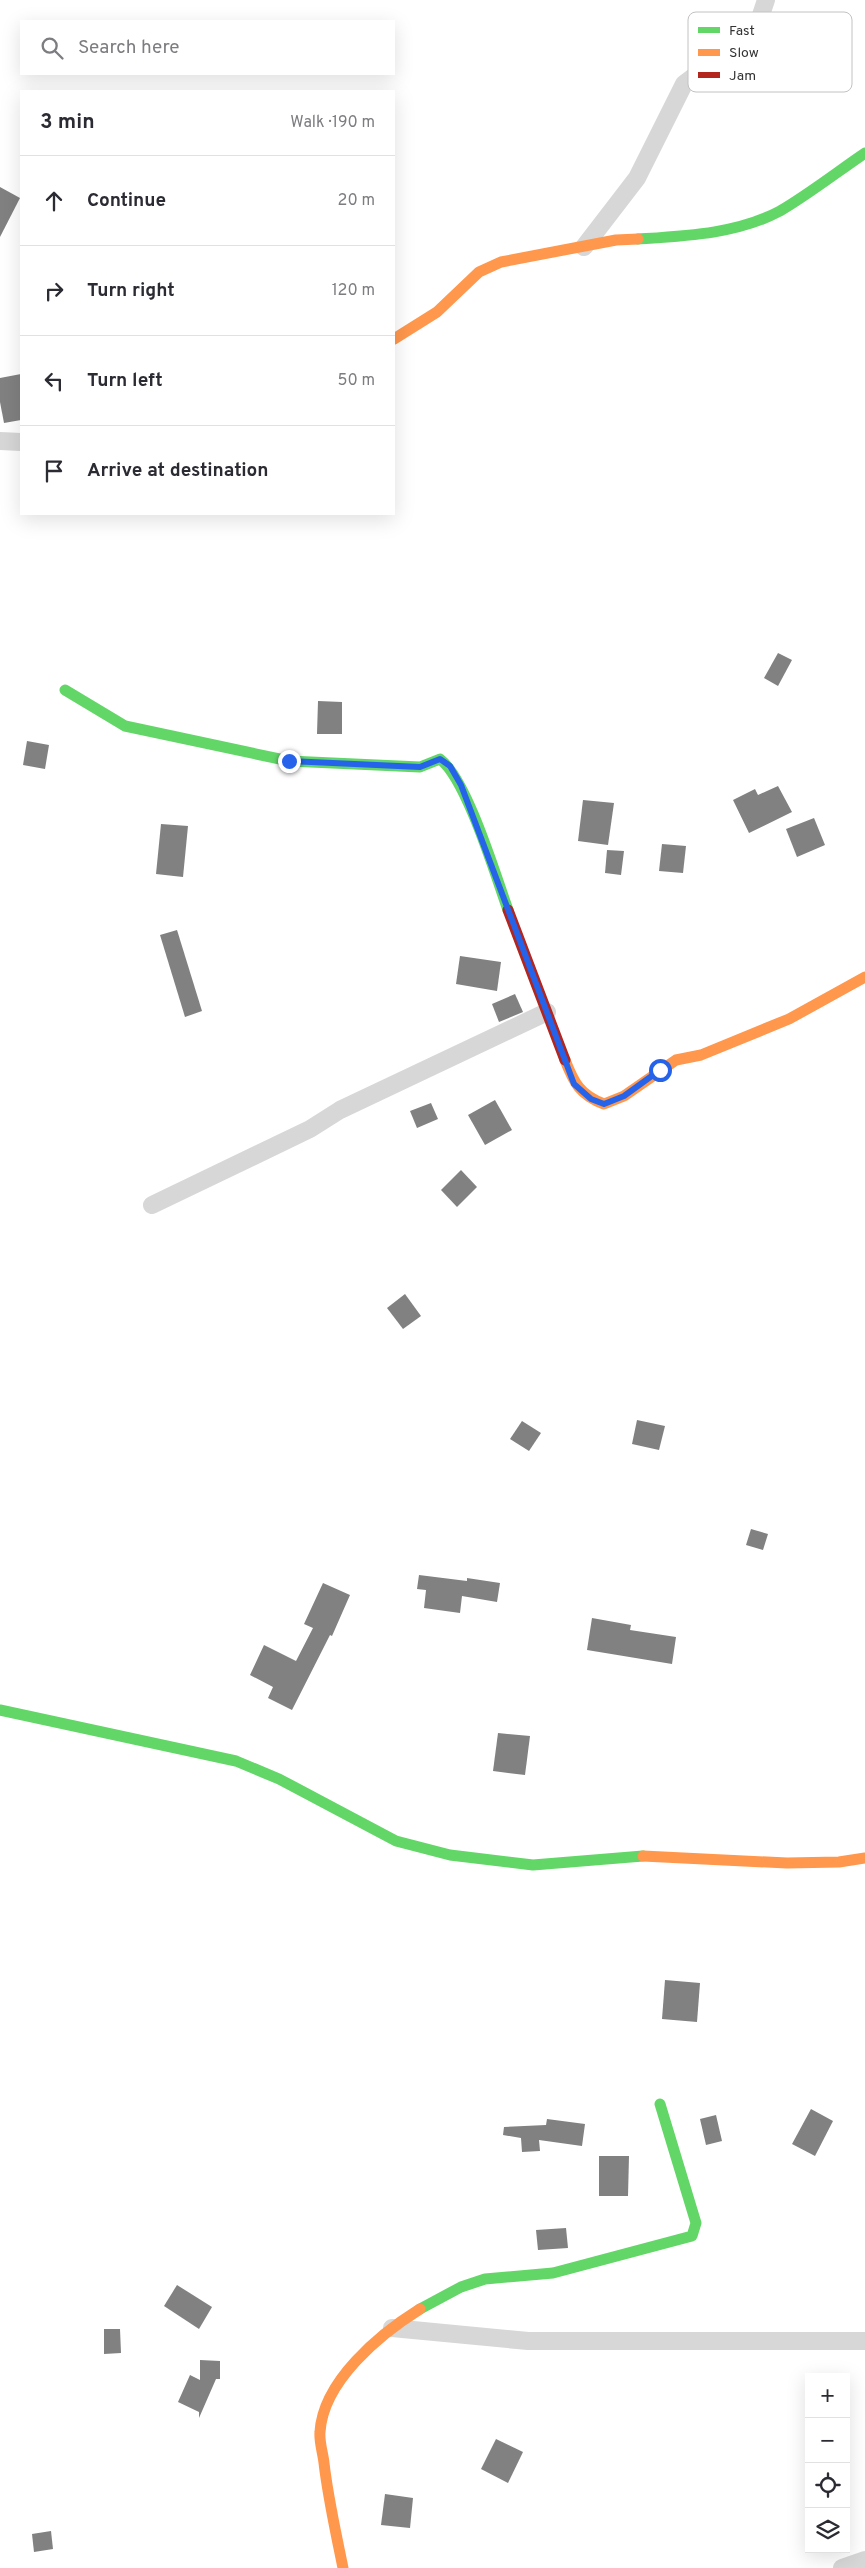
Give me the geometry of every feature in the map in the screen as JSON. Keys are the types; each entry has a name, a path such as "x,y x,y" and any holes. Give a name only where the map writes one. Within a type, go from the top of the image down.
{"street":[{"path":"762,12 766,0"},
{"path":"584,248 637,178 684,84 688,81"},
{"path":"395,338 437,312 479,272 501,262 584,248 616,240 680,236 738,227 779,211 865,153"},
{"path":"0,441 20,442"},
{"path":"65,690 125,726 289,761 420,767 440,759 450,766 461,785 574,1084 591,1099 604,1104 624,1096 676,1060 702,1055 789,1019 865,977"},
{"path":"152,1205 310,1129 340,1110 547,1012"},
{"path":"0,1710 14,1711 108,1731 236,1761 279,1779 396,1842 450,1855 533,1865 656,1854 787,1863 839,1862 865,1858"},
{"path":"343,2568 321,2439 325,2404 336,2384 392,2328 428,2302 464,2285 487,2279 552,2274 692,2236 696,2223 660,2104"},
{"path":"392,2328 528,2341 865,2341"},
{"path":"842,2568 865,2560"}],"building":[{"path":"0,187 20,198 0,237"},
{"path":"20,374 20,420 4,423 0,402 0,378"},
{"path":"778,653 792,660 778,686 764,678"},
{"path":"318,701 342,702 342,734 317,734"},
{"path":"27,741 49,745 45,769 23,765"},
{"path":"778,786 792,812 749,833 733,800 755,789 758,795"},
{"path":"583,800 614,803 608,845 578,841"},
{"path":"814,818 825,845 797,857 786,829"},
{"path":"161,824 188,826 183,877 156,874"},
{"path":"662,844 686,846 683,873 659,871"},
{"path":"607,850 624,851 621,875 605,873"},
{"path":"177,930 202,1011 185,1017 160,935"},
{"path":"460,956 501,962 497,991 456,984"},
{"path":"515,994 523,1012 499,1022 492,1004"},
{"path":"495,1100 512,1130 485,1145 468,1115"},
{"path":"431,1103 438,1119 417,1128 410,1111"},
{"path":"461,1170 477,1187 457,1207 441,1190"},
{"path":"405,1294 421,1316 403,1329 387,1308"},
{"path":"637,1420 665,1426 659,1450 632,1444"},
{"path":"522,1421 541,1433 529,1451 510,1439"},
{"path":"751,1529 768,1534 763,1550 746,1545"},
{"path":"419,1575 467,1581 467,1578 500,1583 497,1602 462,1596 460,1613 424,1608 426,1590 417,1589"},
{"path":"323,1583 350,1595 332,1636 330,1635 292,1710 268,1698 273,1687 250,1675 264,1645 296,1661 313,1628 304,1624"},
{"path":"592,1618 631,1625 630,1630 676,1637 672,1664 587,1650"},
{"path":"498,1733 530,1736 525,1775 493,1771"},
{"path":"665,1980 700,1983 697,2022 662,2019"},
{"path":"811,2109 833,2121 815,2156 792,2144"},
{"path":"716,2115 722,2141 706,2145 700,2119"},
{"path":"547,2119 585,2124 582,2146 539,2140 540,2151 522,2152 521,2138 503,2135 504,2127 546,2125"},
{"path":"599,2156 629,2156 628,2196 599,2196"},
{"path":"566,2228 568,2248 538,2250 536,2230"},
{"path":"177,2285 212,2307 199,2329 164,2306"},
{"path":"104,2329 120,2329 121,2353 104,2354"},
{"path":"200,2360 220,2361 220,2379 216,2379 199,2418 199,2412 178,2402 190,2375 200,2380"},
{"path":"496,2439 523,2452 508,2483 481,2469"},
{"path":"385,2494 413,2498 410,2528 381,2525"},
{"path":"51,2531 53,2549 34,2552 32,2534"}],"traffic: fast":[{"path":"638,239 711,232 746,225 763,219 791,204 865,153"},
{"path":"65,690 125,726 289,761 420,767 440,759 450,770 470,807 508,910"},
{"path":"0,1710 236,1761 279,1779 396,1841 450,1855 533,1865 643,1856"},
{"path":"420,2309 461,2287 485,2279 553,2273 692,2236 696,2223 660,2104"}],"traffic: slow":[{"path":"395,338 437,312 479,272 501,262 616,240 638,239"},
{"path":"565,1060 575,1082 583,1092 604,1104 624,1096 676,1060 701,1055 789,1019 865,977"},
{"path":"643,1856 787,1863 839,1862 865,1858"},
{"path":"343,2568 320,2440 324,2413 331,2395 342,2377 356,2361 372,2345 404,2319 420,2309"}],"traffic: jam":[{"path":"508,910 565,1060"}],"route":[{"path":"289,761 420,767 440,759 450,766 461,785 574,1084 591,1099 604,1104 624,1096 660,1070"}]}
